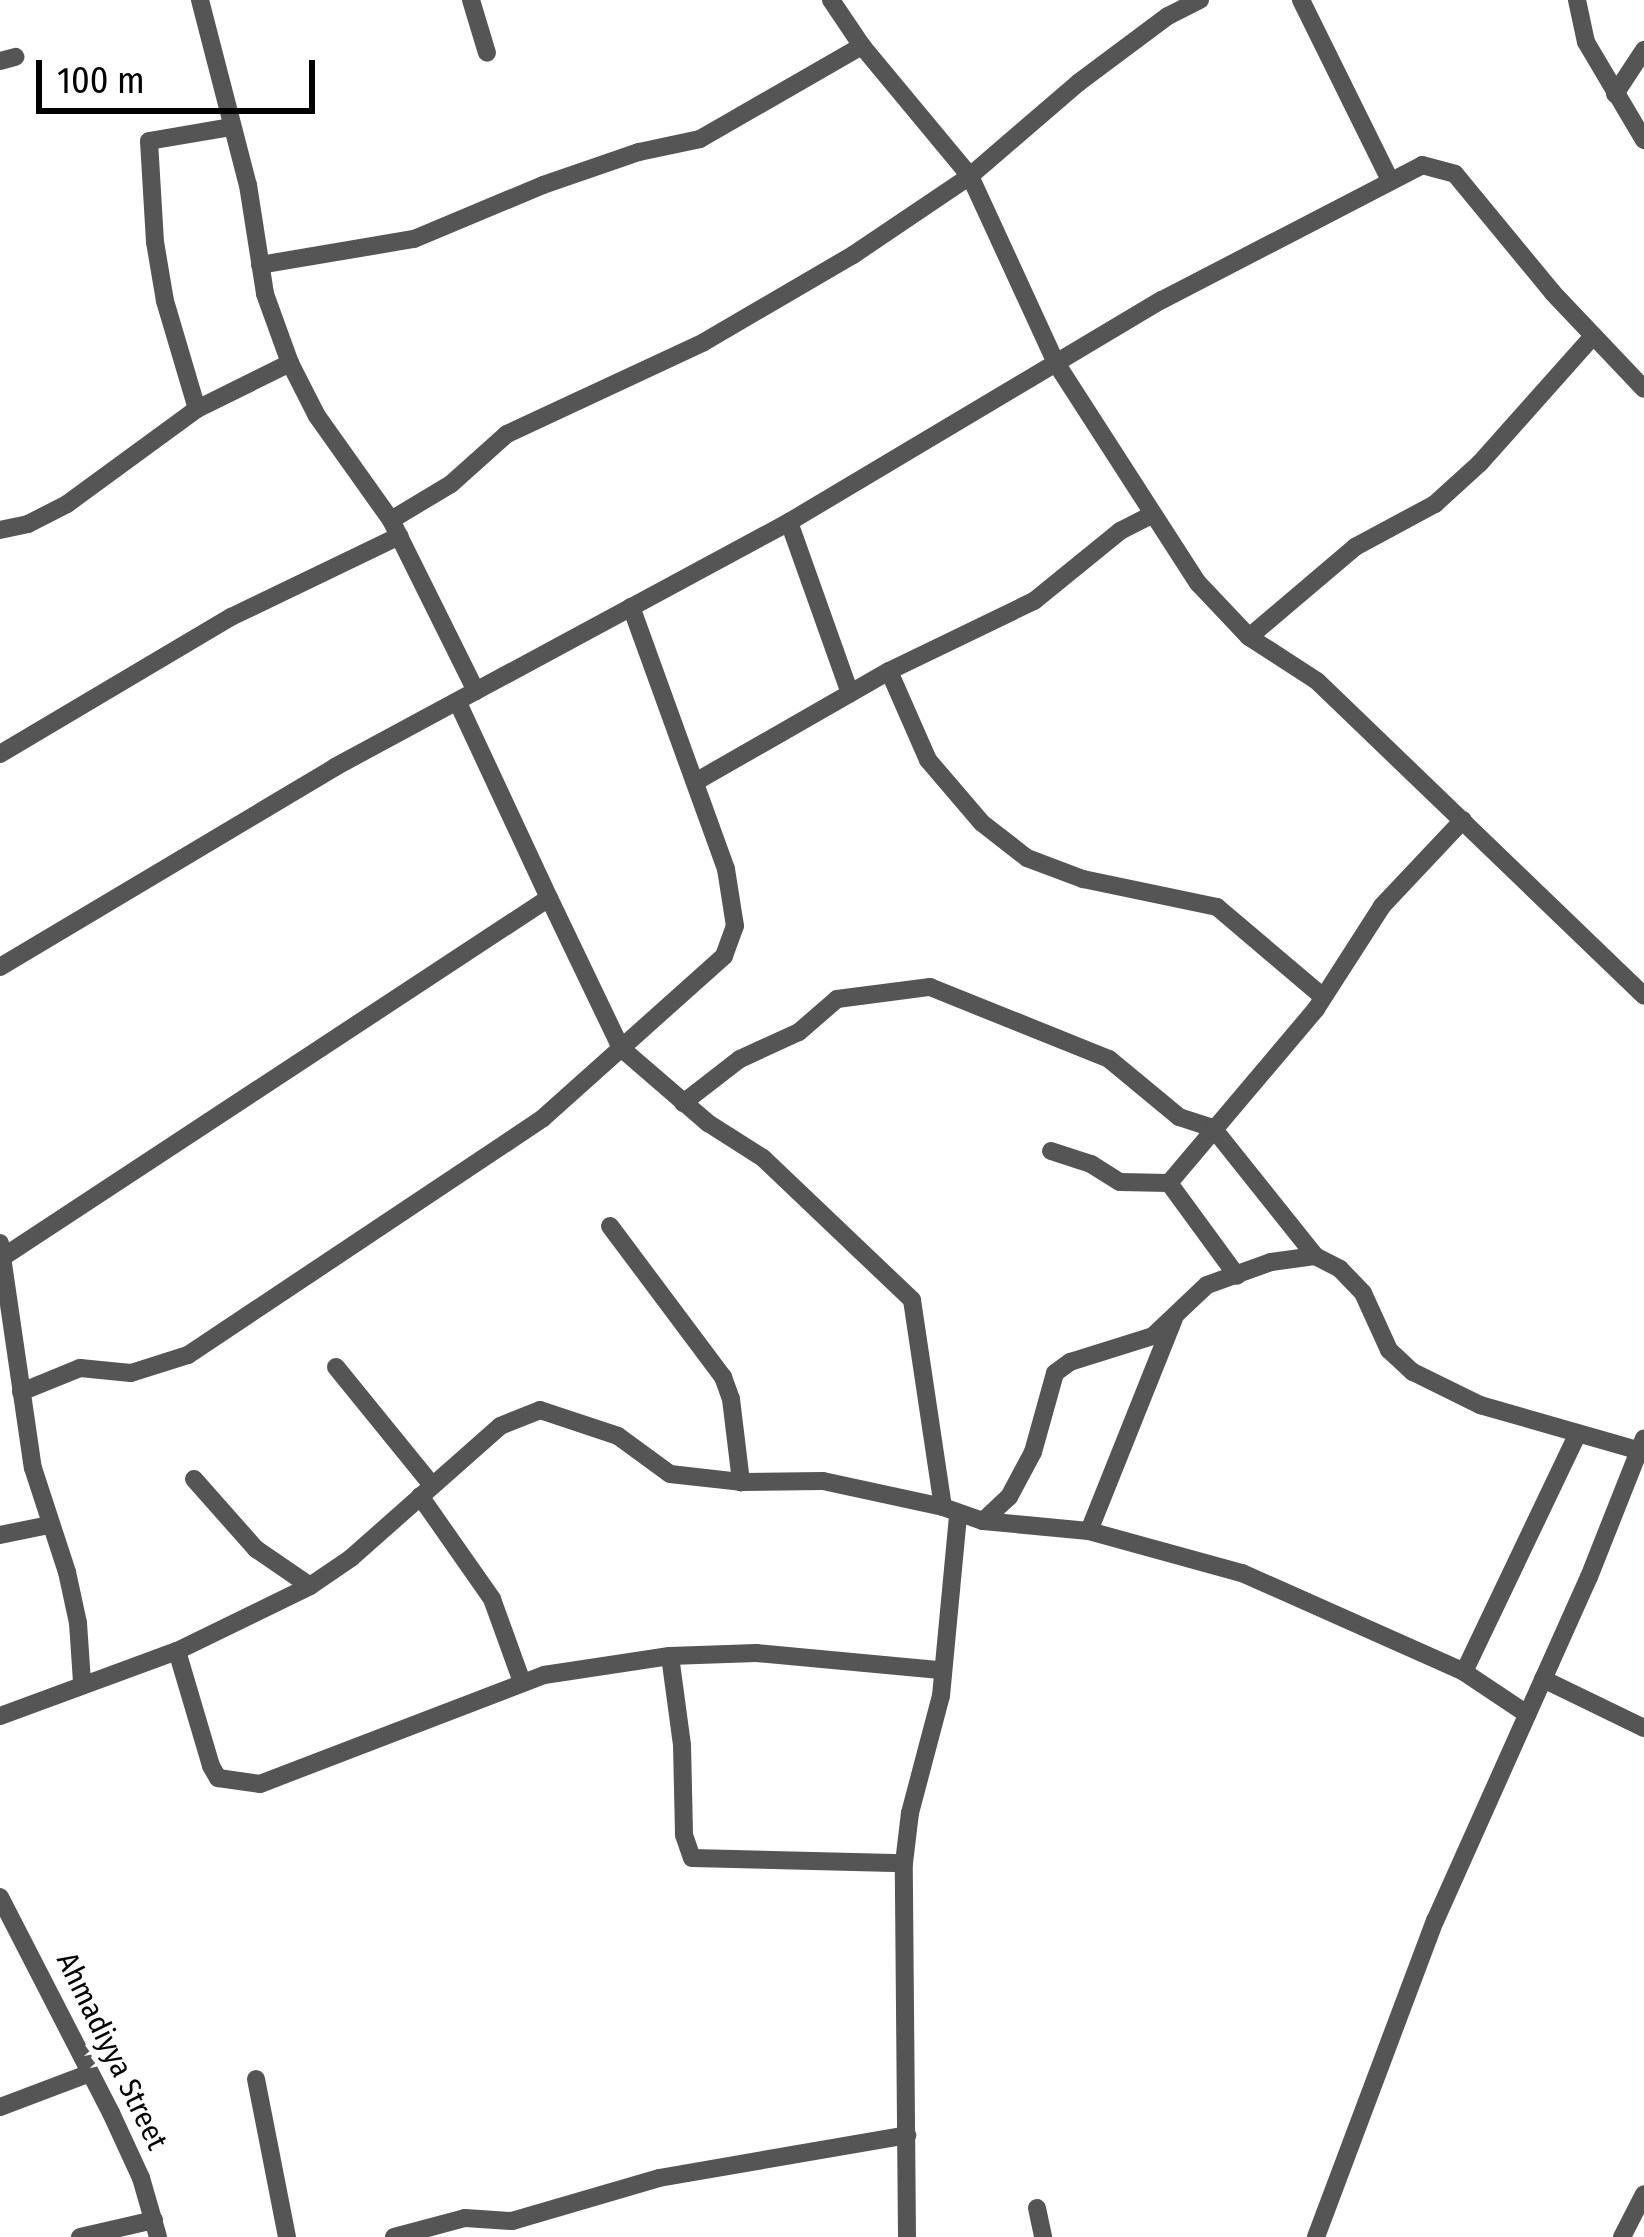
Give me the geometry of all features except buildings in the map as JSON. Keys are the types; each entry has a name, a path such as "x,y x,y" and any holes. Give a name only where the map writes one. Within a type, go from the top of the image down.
{"street":[{"path":"200,0 248,185 260,265 290,363 317,416 395,528 476,691"},
{"path":"471,0 487,53"},
{"path":"832,0 862,46 970,176 1056,363 1198,583 1250,637 1317,681 1643,992"},
{"path":"0,754 231,617 395,528 507,434 704,342 853,255 970,176 1078,83 1168,16 1200,0"},
{"path":"1301,0 1389,178"},
{"path":"1577,0 1586,41 1644,140"},
{"path":"260,265 413,239 543,185 639,152 700,139 862,46"},
{"path":"1616,94 1624,73 1644,50"},
{"path":"197,409 165,302 149,141 232,127"},
{"path":"0,967 335,767 789,522 1056,363 1389,178 1422,165 1455,174 1644,388"},
{"path":"1250,637 1354,547 1435,504 1480,463 1594,336"},
{"path":"0,530 28,524 67,504 197,409 290,363"},
{"path":"698,781 889,671 1034,601 1120,531 1152,515"},
{"path":"789,522 850,694"},
{"path":"21,1392 80,1368 130,1372 188,1355 542,1118 724,956 735,926 726,869 698,781 631,607"},
{"path":"889,671 928,760 982,824 1027,858 1083,879 1217,907 1323,997"},
{"path":"458,701 621,1048 682,1103 763,1158 912,1300 950,1511 941,1696 910,1813 904,1863 907,2237"},
{"path":"1169,1184 1323,997 1382,906 1463,820"},
{"path":"82,1682 78,1623 33,1468 2,1250 549,898"},
{"path":"682,1103 740,1059 799,1032 837,999 930,987 1109,1059 1179,1117 1213,1128 1315,1256 1340,1269 1363,1293 1389,1350 1413,1372 1480,1406 1576,1437 1643,1442 1435,1921 1316,2237"},
{"path":"1051,1151 1090,1164 1120,1182 1169,1184"},
{"path":"1169,1184 1237,1276"},
{"path":"610,1226 723,1377 731,1399 741,1483"},
{"path":"982,1521 1000,1509 1033,1452 1055,1372 1070,1362 1153,1336 1207,1285 1271,1262 1315,1256"},
{"path":"1089,1532 1178,1311"},
{"path":"336,1367 426,1491 492,1600 522,1682"},
{"path":"0,1716 82,1682 177,1651 310,1586 500,1426 540,1410 618,1436 670,1474 741,1483 823,1480 982,1521 1089,1532 1242,1573 1465,1672 1527,1714"},
{"path":"1465,1672 1576,1437"},
{"path":"194,1479 256,1549 310,1586"},
{"path":"0,1535 50,1525"},
{"path":"177,1651 218,1778 260,1784 522,1682 670,1656 756,1653 940,1670"},
{"path":"670,1656 681,1733 685,1835 692,1858 904,1863"},
{"path":"1543,1679 1644,1728"},
{"name":"Ahmadiyya Street","path":"0,1897 7,1922 90,2072 141,2177 156,2228"},
{"path":"0,2107 90,2072"},
{"path":"256,2079 287,2237"},
{"path":"394,2237 465,2218 512,2229 659,2177 907,2135"},
{"path":"1622,2237 1644,2194"},
{"path":"1037,2208 1043,2237"},
{"path":"80,2237 156,2228"}]}
